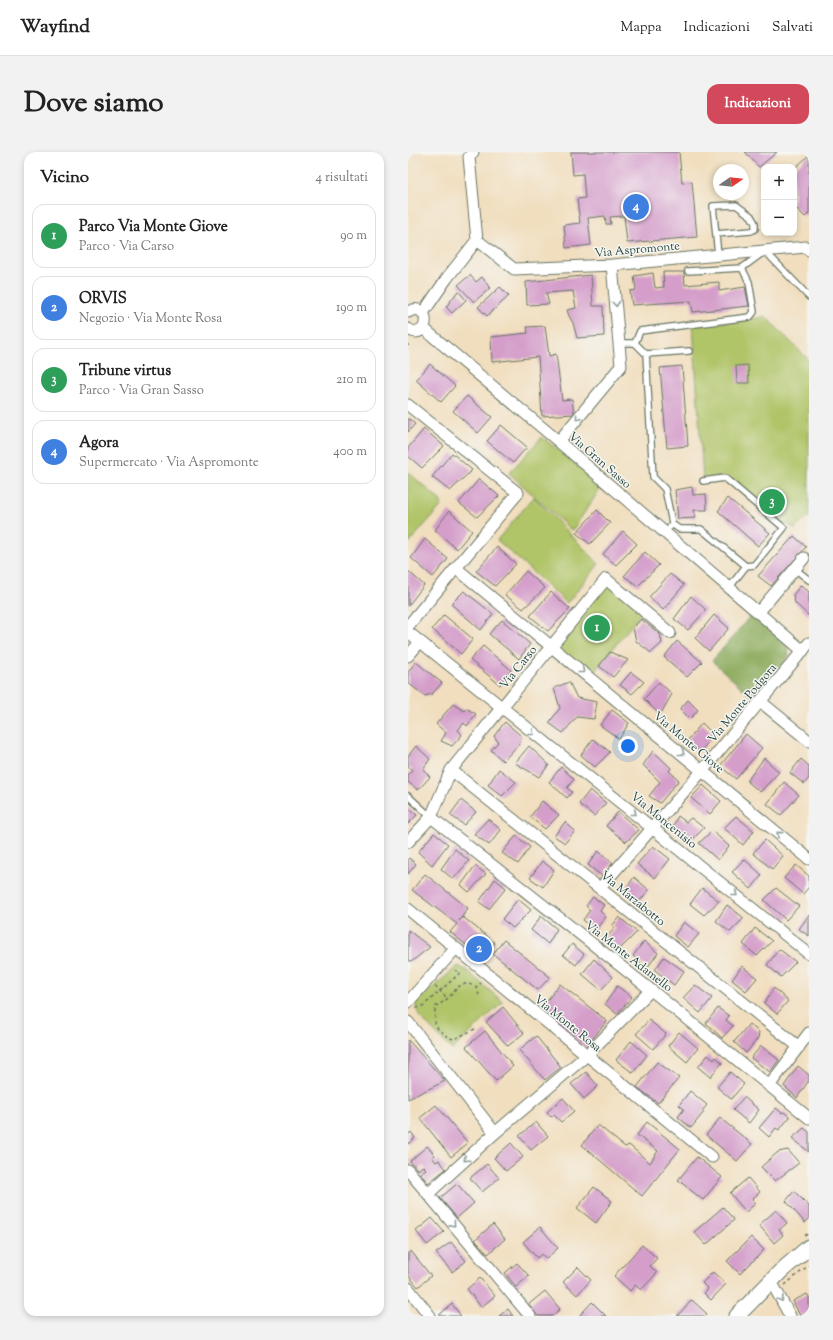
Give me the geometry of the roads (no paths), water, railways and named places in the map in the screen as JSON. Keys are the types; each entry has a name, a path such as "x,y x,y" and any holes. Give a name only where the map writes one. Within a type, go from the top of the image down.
{"main road":[{"path":"737,1316 781,1271 809,1247"}],"street":[{"path":"423,313 447,278 477,240 470,156 473,152"},
{"name":"Via Aspromonte","path":"477,240 514,269 612,265 806,247 809,250"},
{"path":"559,441 621,366 612,265"},
{"path":"408,312 416,310 423,313 426,319 425,326 423,328 417,332 408,331"},
{"name":"Via Gran Sasso","path":"423,328 559,441 668,528 729,588 758,613 806,647"},
{"path":"408,405 518,493 408,626"},
{"path":"758,613 804,558"},
{"name":"Via Monte Giove","path":"456,568 703,770 809,859"},
{"name":"Via Carso","path":"408,842 431,817 451,770 606,579 670,633"},
{"name":"Via Moncenisio","path":"408,632 809,954"},
{"path":"408,656 420,642"},
{"name":"Via Monte Podgora","path":"600,888 703,770 806,647"},
{"path":"761,702 809,741"},
{"name":"Via Marzabotto","path":"451,770 798,1047"},
{"name":"Via Monte Adamello","path":"431,817 651,990 809,1118"},
{"name":"Via Monte Rosa","path":"408,909 712,1156"},
{"path":"412,1005 456,948"},
{"path":"428,1194 495,1133 587,1055 651,990"},
{"path":"408,1022 495,1133"},
{"path":"769,1086 809,1032"},
{"path":"408,1170 530,1316"},
{"path":"771,1281 790,1316"},
{"path":"408,1288 430,1316"}],"lane":[{"path":"716,234 751,231 755,229 755,223 752,216 736,205 714,206 716,234 718,255"},
{"path":"688,271 742,268 765,251 809,297"},
{"path":"635,343 640,331 750,317 754,312 749,282 742,268"},
{"path":"619,343 635,343 646,354 653,477 665,489 668,528 701,529 746,566"},
{"path":"646,354 689,351"},
{"path":"703,481 725,478 784,528 754,565 746,566 729,588"},
{"path":"795,569 809,580"},
{"path":"408,796 431,817"}],"place":[{"name":"Agora","path":"636,207"},
{"name":"Tribune virtus","path":"772,502"},
{"name":"Parco Via Monte Giove","path":"597,628"},
{"name":"ORVIS","path":"479,949"}]}
